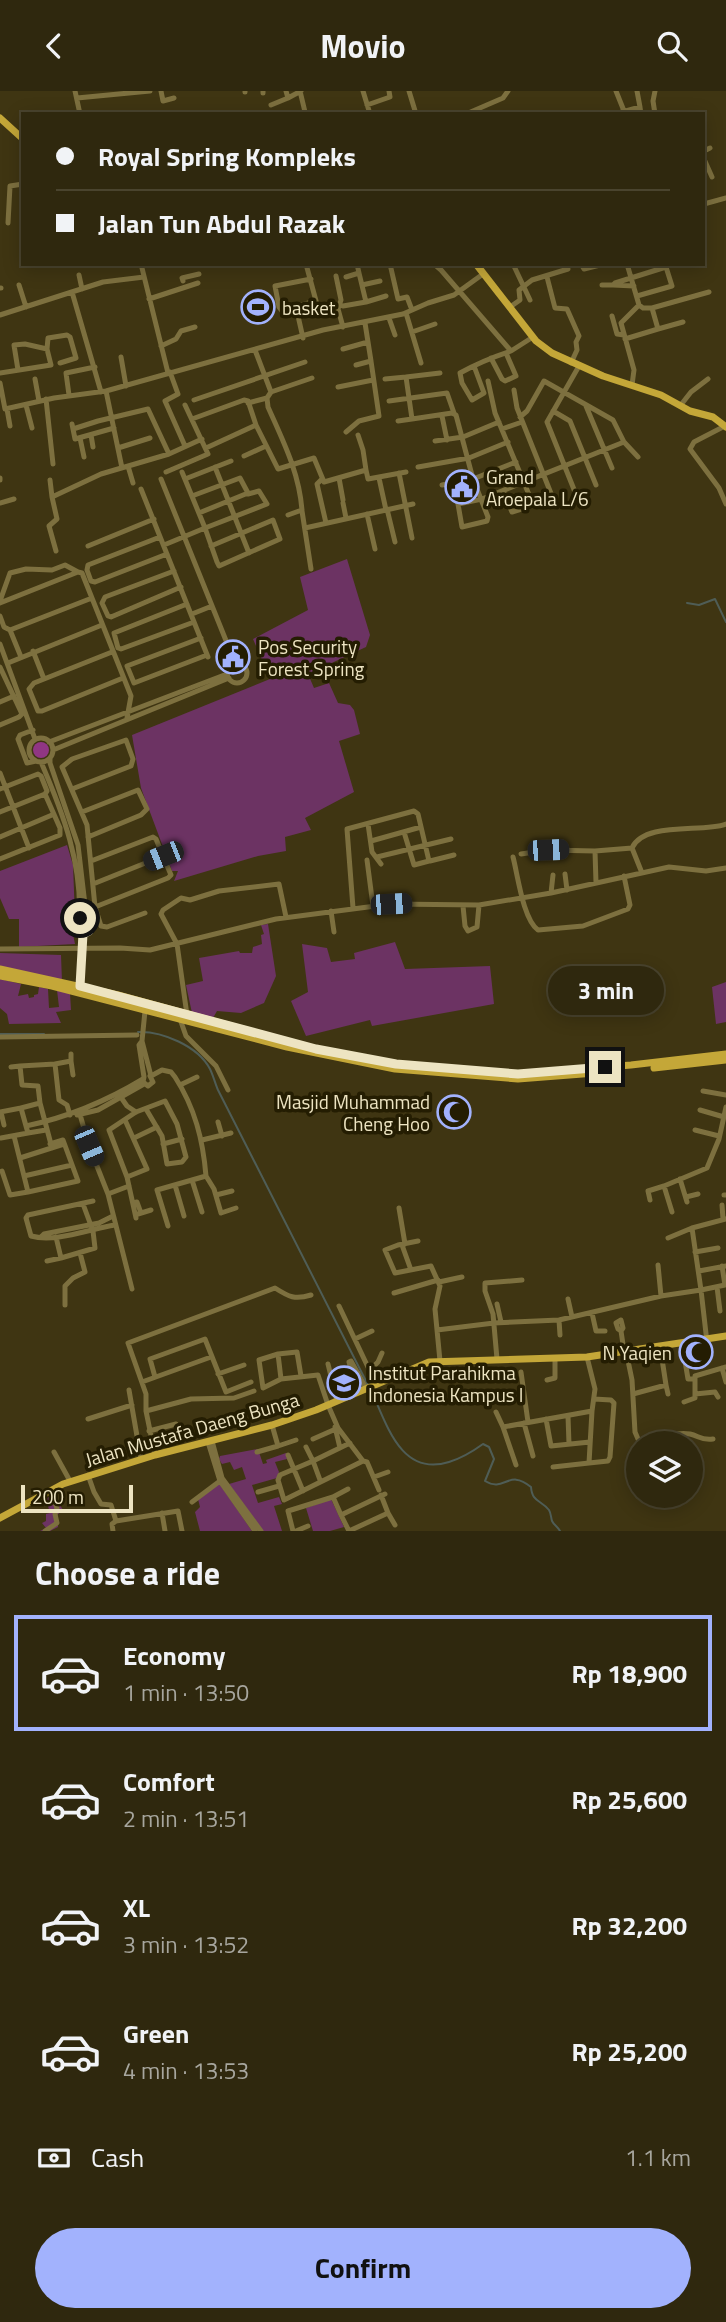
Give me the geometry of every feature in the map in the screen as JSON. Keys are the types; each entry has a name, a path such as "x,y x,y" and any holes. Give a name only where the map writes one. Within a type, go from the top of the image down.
{"main road":[{"path":"2,124 21,138"},
{"path":"477,266 533,337 547,350 575,365 713,418 726,427"},
{"path":"0,969 80,986 315,1054 395,1067 518,1079 726,1059"},
{"path":"0,976 52,986 145,1011 182,1016"},
{"name":"Jalan Mustafa Daeng Bunga","path":"0,1518 70,1481 155,1455 329,1409 337,1401 422,1364 440,1361 587,1357 726,1336"}],"street":[{"path":"80,112 76,94 150,91"},
{"path":"161,91 163,101 174,98"},
{"path":"286,91 288,98"},
{"path":"271,105 301,91 304,112"},
{"path":"363,91 369,112"},
{"path":"367,105 390,97 389,91"},
{"path":"409,91 415,112"},
{"path":"471,112 503,98 508,91"},
{"path":"616,91 624,111"},
{"path":"621,112 641,111 636,91"},
{"path":"655,91 655,112"},
{"path":"705,161 712,177"},
{"path":"8,223 10,186 21,184"},
{"path":"705,204 726,198"},
{"path":"141,266 161,346 178,394 165,401 185,446"},
{"path":"307,266 319,312"},
{"path":"357,266 366,302"},
{"path":"390,266 398,299 407,297 412,331 421,363"},
{"path":"436,266 460,291 509,352 516,376 505,381 502,379 491,358"},
{"path":"514,266 530,300"},
{"path":"621,323 628,315 642,313 627,266"},
{"path":"613,285 666,266 677,301"},
{"path":"510,307 520,300 518,292 533,280 568,269"},
{"path":"346,277 359,273"},
{"path":"183,281 182,278 199,274"},
{"path":"4,409 126,386 226,357 409,312 460,291 483,274"},
{"path":"79,275 82,289"},
{"path":"0,315 113,280 144,277"},
{"path":"336,277 341,300 338,309 343,327"},
{"path":"547,277 555,307 567,309 579,337 576,342 578,350 575,365 564,393 548,419 548,426 577,497"},
{"path":"311,279 275,286 281,310 315,301"},
{"path":"362,285 380,281"},
{"path":"149,299 198,283"},
{"path":"19,285 26,307"},
{"path":"167,285 167,293"},
{"path":"602,285 634,286"},
{"path":"637,296 672,286"},
{"path":"72,292 104,391 118,448 133,483"},
{"path":"641,307 652,308 709,292"},
{"path":"343,306 386,296"},
{"path":"296,307 303,338"},
{"path":"652,308 658,329"},
{"path":"389,317 395,335"},
{"path":"621,323 612,319 617,334 624,337 683,322"},
{"path":"346,432 359,421 379,416 365,323"},
{"path":"621,323 634,370 632,385"},
{"path":"412,331 435,324"},
{"path":"161,346 176,339 181,331 195,327"},
{"path":"0,373 51,365 47,339 68,335 76,358"},
{"path":"474,366 484,393 471,400 459,375 474,366 491,358 509,352 533,337"},
{"path":"343,349 368,342"},
{"path":"18,370 14,345 25,344 47,349"},
{"path":"255,350 271,392"},
{"path":"60,363 91,355"},
{"path":"121,357 126,386"},
{"path":"356,365 371,361"},
{"path":"194,400 305,362"},
{"path":"69,395 66,373 95,367"},
{"path":"385,379 440,373"},
{"path":"406,377 412,419"},
{"path":"311,569 294,466 268,407 267,398 271,392 312,378"},
{"path":"35,379 43,400 53,464"},
{"path":"677,404 708,379"},
{"path":"338,387 373,380"},
{"path":"488,381 499,422 531,501 529,508 514,513 509,508 503,491"},
{"path":"502,429 521,419 544,381 614,421 624,442 638,457"},
{"path":"0,383 10,426"},
{"path":"514,390 521,419 554,501"},
{"path":"389,401 409,397 429,398 447,393 463,437 473,479 488,517 486,522 462,527 453,483"},
{"path":"192,419 246,400 248,403 267,398"},
{"path":"248,403 265,446 279,470 314,458 326,483 366,470"},
{"path":"26,405 32,428"},
{"path":"166,472 208,454 185,405"},
{"path":"586,406 612,468"},
{"path":"114,428 75,439 72,427 149,409 169,454"},
{"path":"553,411 569,420 596,485"},
{"path":"398,421 454,413"},
{"path":"442,416 447,440"},
{"path":"435,441 463,437 499,422"},
{"path":"205,448 256,425"},
{"path":"726,427 694,442 690,449 719,488 726,504"},
{"path":"91,435 93,447"},
{"path":"358,435 368,479 402,473 412,538"},
{"path":"80,437 84,457"},
{"path":"118,448 150,438"},
{"path":"52,497 101,474 169,454 202,439"},
{"path":"418,467 469,458 508,442"},
{"path":"458,503 482,499 624,442"},
{"path":"244,456 265,446"},
{"path":"185,479 231,461"},
{"path":"442,485 473,479 516,462"},
{"path":"215,467 249,552"},
{"path":"182,472 205,528 215,567 280,539 281,536 273,520 211,546"},
{"path":"192,496 240,478 248,494"},
{"path":"339,478 346,519"},
{"path":"379,478 395,542"},
{"path":"50,742 228,676 234,663 161,479"},
{"path":"322,479 317,484 326,523"},
{"path":"50,480 57,519 49,526 56,551"},
{"path":"141,489 154,519 160,537 192,614 208,656 134,683 127,666 201,638"},
{"path":"164,545 267,504 259,491 198,513"},
{"path":"531,501 541,497"},
{"path":"0,503 14,499"},
{"path":"305,528 413,504"},
{"path":"288,515 302,511"},
{"path":"367,514 375,549"},
{"path":"88,546 154,519"},
{"path":"160,537 88,565 90,579 94,582 167,554"},
{"path":"0,602 10,573 26,569 52,570 65,565 83,575 131,696 127,719"},
{"path":"174,571 103,598 102,603 111,617 181,587"},
{"path":"0,602 78,572"},
{"path":"10,630 92,598"},
{"path":"187,604 114,633 118,648 194,622"},
{"path":"192,614 212,606"},
{"path":"0,616 4,627 10,630 21,657"},
{"path":"0,725 22,715 1,675 0,666 5,660 21,657 102,625"},
{"path":"0,644 35,739"},
{"path":"33,651 44,679"},
{"path":"113,652 29,687 40,711 123,678"},
{"path":"228,676 238,683 246,678 247,668 234,663"},
{"path":"53,750 215,681"},
{"path":"0,702 14,696"},
{"path":"33,730 18,739 27,763 50,758"},
{"path":"71,831 38,762 31,757 30,744 35,739 41,738 50,742 53,750 50,763 71,831 83,910 89,929 83,934"},
{"path":"72,789 131,766 134,761 127,742 121,740 63,764 62,767 87,828 95,907 100,922 104,927 145,913"},
{"path":"0,773 3,788 29,848"},
{"path":"0,859 60,835 60,828 47,800 47,790 39,774 3,788"},
{"path":"82,812 137,790 140,791 147,809 141,815 88,837"},
{"path":"0,812 13,807 57,800"},
{"path":"354,908 346,831 414,811 430,861"},
{"path":"0,837 52,815"},
{"path":"368,824 372,852 381,864"},
{"path":"632,848 636,841 666,829 714,828 726,824"},
{"path":"371,841 421,827"},
{"path":"71,831 87,828"},
{"path":"404,832 414,865 454,855"},
{"path":"83,910 170,877 153,837 91,861"},
{"path":"377,857 452,839"},
{"path":"521,854 542,850 595,851 632,848"},
{"path":"632,848 642,873"},
{"path":"595,851 596,883"},
{"path":"93,884 163,856"},
{"path":"513,857 522,897 531,922 537,929 577,928 629,908 624,876"},
{"path":"367,860 373,906"},
{"path":"0,949 150,950 286,918 331,911 417,903 479,905 676,867 706,871 726,868"},
{"path":"565,874 567,890"},
{"path":"551,893 553,875"},
{"path":"228,1090 216,1066 186,1036 177,944 161,913 181,898 190,900 219,891 279,884 286,918"},
{"path":"463,906 468,931 477,927 479,905"},
{"path":"83,910 76,929 83,934"},
{"path":"331,911 334,932"},
{"path":"79,922 87,922"},
{"path":"80,986 83,934"},
{"path":"145,1011 139,1045 145,1079"},
{"path":"0,1037 140,1037"},
{"path":"10,1067 55,1064 71,1057 73,1076"},
{"path":"55,1064 59,1100 76,1114 108,1194 132,1289"},
{"path":"20,1066 21,1083 38,1085 51,1146"},
{"path":"1,1138 14,1136 45,1122 98,1110 155,1072 168,1071 180,1084 193,1112 202,1140 206,1176 213,1187 221,1213 236,1208"},
{"path":"180,1084 197,1077"},
{"path":"703,1091 726,1095"},
{"path":"120,1095 127,1106 136,1112"},
{"path":"146,1109 157,1127 167,1164 180,1163 186,1157 182,1139 176,1120 165,1101 136,1112 109,1132 127,1177 137,1215 151,1210"},
{"path":"5,1125 1,1112 40,1104"},
{"path":"127,1106 127,1119 147,1169 127,1177"},
{"path":"650,1199 648,1191 706,1169 719,1138 726,1107"},
{"path":"21,1108 27,1130"},
{"path":"700,1110 724,1119"},
{"path":"218,1122 222,1136"},
{"path":"134,1138 157,1127"},
{"path":"27,1130 46,1130"},
{"path":"695,1130 726,1141"},
{"path":"202,1140 231,1133"},
{"path":"14,1136 28,1192"},
{"path":"163,1144 182,1139"},
{"path":"2,1171 10,1195 71,1182 70,1164 63,1142 20,1158"},
{"path":"24,1176 70,1164"},
{"path":"168,1226 157,1190 206,1176"},
{"path":"680,1179 687,1200 698,1194"},
{"path":"192,1180 202,1212"},
{"path":"175,1185 184,1216"},
{"path":"108,1194 129,1186"},
{"path":"664,1186 672,1212"},
{"path":"196,1192 213,1187"},
{"path":"216,1195 232,1191"},
{"path":"93,1201 28,1215 26,1218 31,1236 56,1237 91,1227 113,1216"},
{"path":"47,1261 95,1248 83,1204"},
{"path":"668,1238 725,1219 722,1205"},
{"path":"399,1207 411,1270"},
{"path":"41,1237 44,1234 115,1225"},
{"path":"692,1229 708,1350"},
{"path":"56,1237 61,1258"},
{"path":"418,1241 385,1249 395,1274 430,1265 438,1281 439,1292 435,1309 440,1361"},
{"path":"695,1252 718,1248"},
{"path":"65,1305 67,1283 85,1272 80,1253"},
{"path":"659,1265 661,1296"},
{"path":"437,1330 559,1320 661,1296 726,1285 724,1266 699,1271"},
{"path":"394,1293 461,1277"},
{"path":"498,1323 485,1283 522,1280"},
{"path":"717,1287 720,1311"},
{"path":"155,1455 146,1411 146,1394 128,1343 275,1288 288,1297 299,1299 311,1295"},
{"path":"568,1299 572,1317"},
{"path":"496,1359 497,1304"},
{"path":"339,1306 373,1385"},
{"path":"592,1313 596,1331 606,1331"},
{"path":"559,1320 560,1335"},
{"path":"355,1339 372,1331"},
{"path":"621,1331 633,1394 635,1431"},
{"path":"156,1377 150,1359 205,1339 226,1392 251,1382"},
{"path":"682,1343 688,1379 694,1379"},
{"path":"660,1346 668,1394"},
{"path":"301,1376 298,1352 278,1354 258,1362 263,1388 281,1379 318,1375 337,1428 340,1448"},
{"path":"373,1385 372,1367 378,1363 382,1353"},
{"path":"278,1354 281,1379"},
{"path":"142,1382 211,1357"},
{"path":"587,1357 595,1389 589,1463"},
{"path":"547,1380 555,1378 555,1358"},
{"path":"328,1364 337,1401"},
{"path":"218,1374 244,1365"},
{"path":"684,1402 694,1400 696,1375 724,1368 726,1382"},
{"path":"520,1372 526,1423 534,1456"},
{"path":"358,1373 373,1385"},
{"path":"633,1394 666,1385"},
{"path":"129,1391 141,1459"},
{"path":"146,1411 191,1399 234,1398 254,1391"},
{"path":"695,1394 716,1392 718,1397"},
{"path":"553,1467 608,1461 614,1403 611,1400 594,1399"},
{"path":"88,1419 132,1405"},
{"path":"503,1427 592,1411"},
{"path":"496,1412 516,1465"},
{"path":"568,1416 569,1444"},
{"path":"546,1419 552,1447 590,1442"},
{"path":"149,1431 176,1424"},
{"path":"272,1425 278,1445"},
{"path":"313,1439 337,1428"},
{"path":"337,1428 367,1463 395,1525"},
{"path":"703,1440 713,1439"},
{"path":"257,1452 296,1440"},
{"path":"210,1442 222,1478 261,1531"},
{"path":"350,1443 278,1477 283,1500 363,1461"},
{"path":"306,1447 320,1480"},
{"path":"213,1451 220,1481 255,1531"},
{"path":"54,1452 70,1481"},
{"path":"288,1455 303,1491"},
{"path":"374,1477 388,1472"},
{"path":"88,1475 101,1504 111,1505 116,1521"},
{"path":"192,1502 220,1481"},
{"path":"258,1492 279,1486"},
{"path":"288,1511 333,1497 348,1489"},
{"path":"45,1531 57,1523 57,1508 50,1491"},
{"path":"341,1515 382,1493"},
{"path":"333,1497 349,1531 388,1513"},
{"path":"284,1503 294,1531 308,1526"},
{"path":"113,1531 112,1524 116,1521 178,1511 182,1531"},
{"path":"162,1513 163,1531"}],"shaded area":[{"path":"347,559 370,635 366,647 308,674 314,688 329,683 338,703 350,705 354,710 360,734 339,741 354,792 305,818 311,830 285,837 286,851 258,856 174,881 178,871 172,871 141,788 132,735 270,679 253,639 308,610 300,577"},
{"path":"41,742 49,750 41,758 33,750"},
{"path":"67,845 73,865 75,917 71,925 75,944 19,947 19,919 9,919 0,898 0,871"},
{"path":"268,924 276,976 264,1003 241,1013 217,1011 213,1018 192,1013 186,985 203,981 199,958 239,951 252,953 253,947 262,944 261,935 264,934 261,925"},
{"path":"395,942 405,969 490,966 494,1004 372,1026 370,1020 306,1036 291,1001 308,992 302,944 327,948 331,962 355,959 354,953"},
{"path":"0,953 61,955 62,982 0,970"},
{"path":"0,979 21,984 18,996 28,994 29,998 34,997 38,994 39,987 48,989 49,1008 59,1007 57,990 70,993 71,1010 56,1012 61,1023 9,1024 7,1014 0,1008"},
{"path":"726,982 726,1022 716,1024 712,987"},
{"path":"258,1449 263,1464 267,1463 266,1460 286,1453 287,1459 275,1462 279,1472 277,1478 252,1485 258,1503 279,1497 282,1504 274,1506 282,1531 263,1531 229,1484 246,1479 242,1467 234,1470 230,1462 222,1464 219,1459 220,1456"},
{"path":"219,1483 252,1531 200,1531 195,1512 200,1507 198,1499"},
{"path":"53,1494 63,1510 57,1515 58,1527 50,1531 40,1531 46,1528 42,1523 46,1521 46,1514 50,1513 46,1499"},
{"path":"331,1499 344,1527 330,1531 313,1531 306,1508"}],"waterway":[{"path":"687,603 699,605 715,599 726,622"},
{"path":"138,1032 158,1034 178,1041 197,1053 210,1069 218,1090 368,1385"},
{"path":"0,1034 44,1034"},
{"path":"371,1390 390,1432 407,1455 419,1462 433,1465 458,1459 483,1444 489,1447 494,1459 485,1481 497,1484 517,1480 531,1487 535,1498 549,1510 552,1521 560,1531"}],"place":[{"name":"basket","path":"258,307"},
{"name":"Grand Aroepala L/6","path":"462,487"},
{"name":"Pos Security Forest Spring","path":"233,657"},
{"name":"Masjid Muhammad Cheng Hoo","path":"454,1112"},
{"name":"N Yaqien","path":"696,1352"},
{"name":"Institut Parahikma Indonesia Kampus I","path":"344,1383"}],"route":[{"path":"80,918 80,909 86,910 90,926 89,931 83,934 80,986 316,1049 396,1064 518,1074 605,1067"}]}
